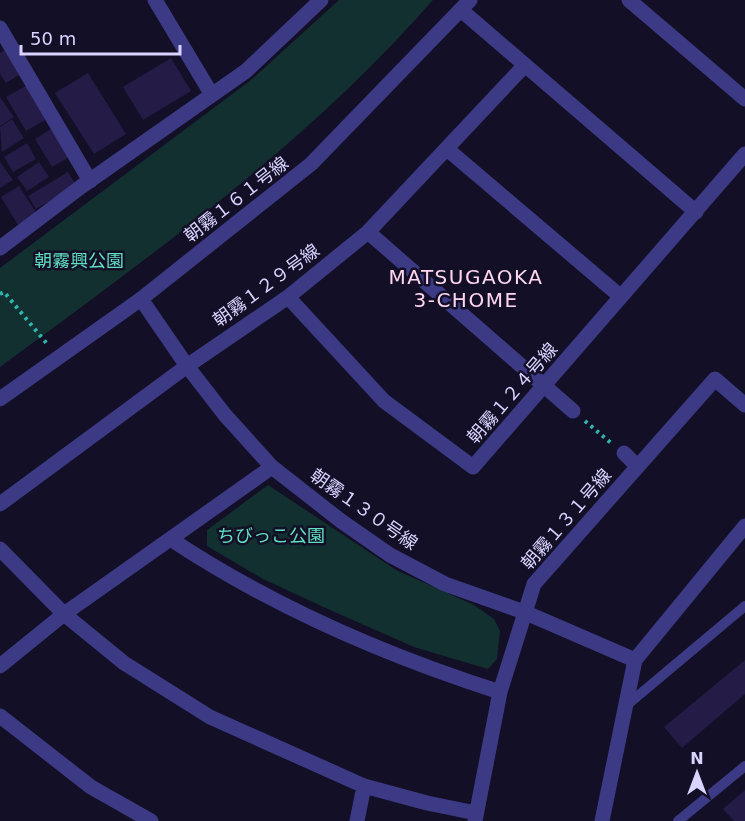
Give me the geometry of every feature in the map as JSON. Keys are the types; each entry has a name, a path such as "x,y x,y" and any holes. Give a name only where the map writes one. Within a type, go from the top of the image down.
{"street":[{"path":"155,0 212,95"},
{"path":"0,248 90,181 246,71 321,0"},
{"path":"629,0 745,99"},
{"path":"466,5 525,64 696,212"},
{"name":"朝霧１６１号線","path":"0,399 141,298 311,164 466,5"},
{"path":"0,28 90,181"},
{"name":"朝霧１２９号線","path":"0,504 187,366 288,297 368,232 525,64"},
{"path":"447,149 620,296"},
{"name":"朝霧１２４号線","path":"288,297 384,401 473,467 745,154"},
{"path":"368,232 546,385 573,411"},
{"name":"朝霧１３０号線","path":"141,298 187,366 225,415 272,467 390,555 445,584 524,612 635,660"},
{"name":"朝霧１３１号線","path":"476,817 500,692 534,584 715,379 745,405"},
{"path":"624,453 637,466"},
{"path":"0,666 64,614 172,540 272,467"},
{"path":"602,821 635,660 745,526"},
{"path":"172,540 227,576 321,625 421,666 500,692"},
{"path":"0,549 64,614 124,663 210,717 364,786 476,817"},
{"path":"0,716 91,787 152,821"},
{"path":"357,821 364,786"}],"lane":[{"path":"627,705 745,606"},
{"path":"678,821 745,766"}],"path":[{"path":"0,294 4,292 58,358"},
{"path":"573,411 624,453"}],"green space":[{"name":"朝霧興公園","path":"339,0 433,0 384,53 281,150 171,240 0,367 0,268 251,80"},
{"name":"ちびっこ公園","path":"268,485 396,570 474,605 494,619 500,631 497,659 488,669 414,647 263,579 207,546 207,530"}],"building":[{"path":"6,49 22,73 6,83 0,74 0,53"},
{"path":"171,58 191,91 143,120 123,87"},
{"path":"88,73 126,134 94,154 55,93"},
{"path":"29,84 49,118 26,131 6,97"},
{"path":"0,97 14,117 0,126"},
{"path":"12,119 24,138 2,152 0,127"},
{"path":"54,127 71,156 52,167 35,139"},
{"path":"27,143 36,159 13,172 4,157"},
{"path":"0,162 13,180 0,188"},
{"path":"39,162 49,177 27,191 17,177"},
{"path":"68,172 76,185 36,209 28,196"},
{"path":"19,186 37,214 18,225 1,197"},
{"path":"745,660 745,694 682,748 664,727"},
{"path":"745,790 745,821 734,821 723,809"}],"district":[{"name":"MATSUGAOKA 3-CHOME","path":"466,288"}]}
